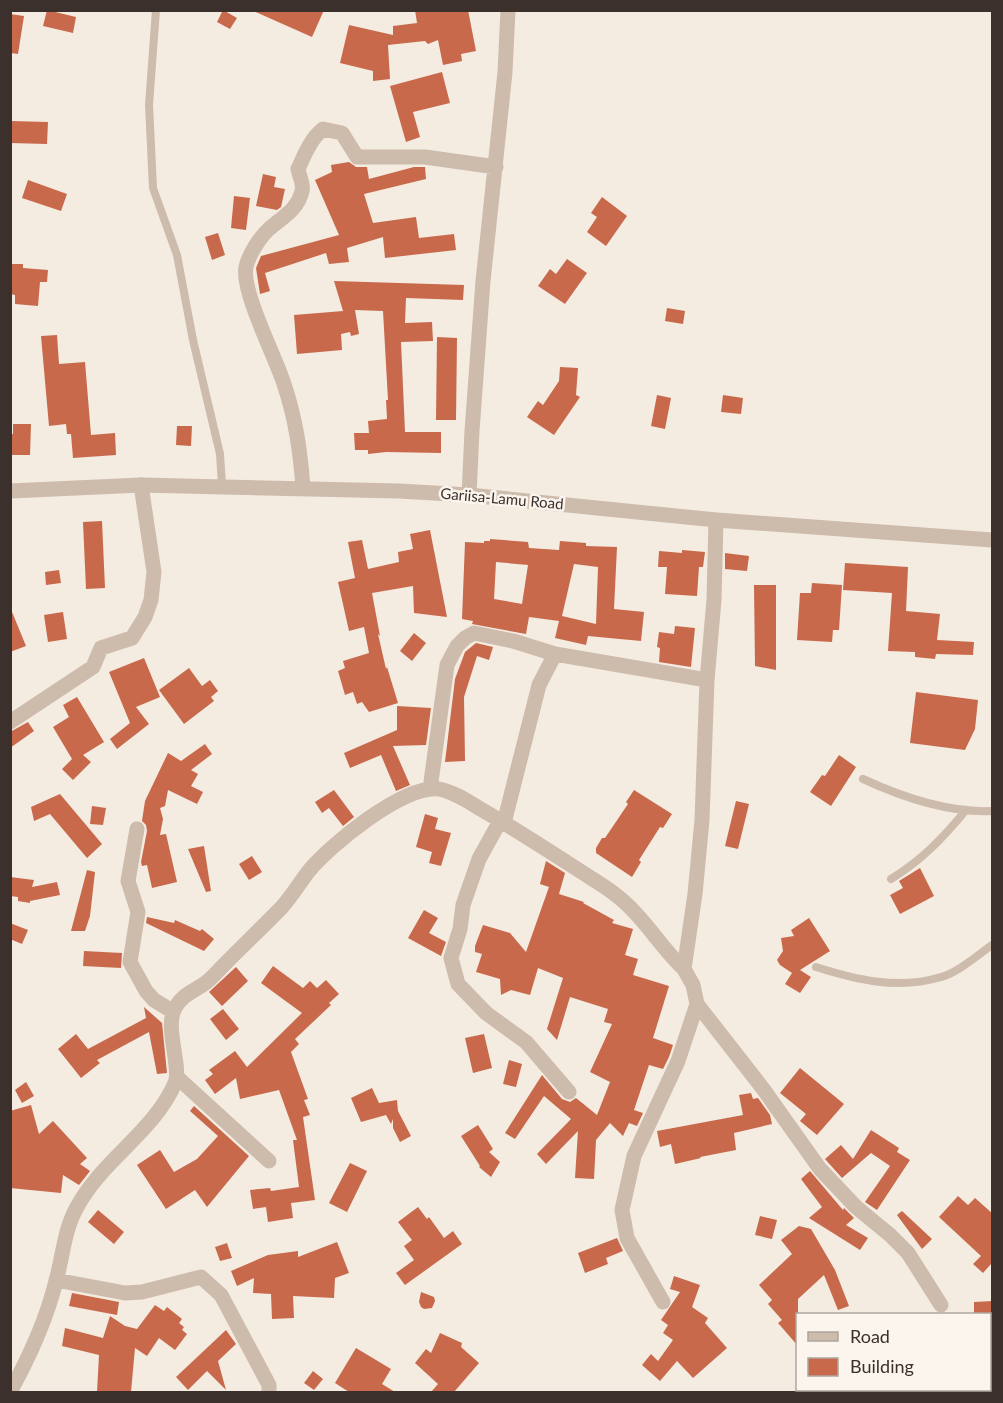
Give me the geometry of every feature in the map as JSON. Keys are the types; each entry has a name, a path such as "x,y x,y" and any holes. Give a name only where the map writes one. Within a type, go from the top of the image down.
{"street":[{"path":"469,495 471,430 483,281 506,72 508,10"},
{"path":"303,487 298,434 284,383 261,329 246,276 249,260 262,237 293,209 302,193 303,186 298,169 308,149 323,129 344,135 357,157 425,158 496,167"},
{"name":"Gariisa-Lamu Road","path":"10,491 141,485 222,485 469,495 716,520 993,540"},
{"path":"10,722 93,667 101,648 132,638 138,630 151,600 154,572 141,485"},
{"path":"684,969 695,894 702,820 716,520"},
{"path":"430,789 447,665 457,646 474,633 513,641 555,654 707,680"},
{"path":"555,654 539,685 502,822 476,868 463,905 460,930 451,958 458,984 486,1012 526,1042 569,1092"},
{"path":"269,1161 178,1078 172,1049 172,1011 183,996 207,982 282,907 309,871 337,844 390,803 422,790 442,790 462,798 502,822 622,900 645,924 669,955 684,969 693,985 697,1004 764,1090 820,1169 856,1208 890,1235 908,1253 941,1305"},
{"path":"137,829 128,881 138,912 130,962 146,991 154,1000 172,1011"},
{"path":"663,1302 627,1238 621,1210 634,1156 678,1061 697,1004"},
{"path":"10,1392 44,1324 69,1221 78,1204 93,1183 141,1132 162,1105 178,1078"},
{"path":"56,1280 124,1293 142,1292 201,1276 221,1295 269,1385 269,1392"}],"lane":[{"path":"156,10 149,105 153,188 177,255 193,340 220,454 222,485"},
{"path":"863,779 899,795 966,810 993,811"},
{"path":"891,879 914,865 945,835 966,810"},
{"path":"816,967 842,975 898,985 942,977 993,945"}],"building":[{"path":"47,10 76,17 73,33 43,26"},
{"path":"223,10 237,18 230,29 217,22"},
{"path":"251,10 324,10 312,37"},
{"path":"415,10 468,10 476,51 461,54 462,61 443,65 438,40 428,44 425,41 388,45 390,79 373,81 373,71 340,63 349,25 393,35 393,26 417,23"},
{"path":"10,14 24,16 18,54 10,53"},
{"path":"442,72 450,103 413,112 420,137 406,142 390,86"},
{"path":"10,121 48,122 47,144 10,143"},
{"path":"349,162 356,167 367,167 369,179 414,167 425,167 426,179 364,194 373,223 416,217 419,238 454,234 456,250 385,258 383,237 347,248 349,262 329,264 326,253 265,273 270,291 260,294 256,268 261,256 339,235 315,180 332,172 331,165"},
{"path":"263,174 276,177 274,187 285,189 281,207 277,210 256,206"},
{"path":"28,180 67,194 61,211 22,198"},
{"path":"234,196 250,198 246,230 231,228"},
{"path":"602,197 627,216 606,246 587,232 597,217 591,213"},
{"path":"218,233 225,255 212,260 205,237"},
{"path":"567,259 587,273 565,304 538,286 550,269 556,274"},
{"path":"10,264 23,264 23,268 48,270 47,282 40,282 38,306 15,304 15,295 10,294"},
{"path":"334,281 464,285 463,300 406,298 405,323 432,322 433,341 401,342 405,432 441,432 441,453 368,454 368,450 355,450 354,433 369,433 368,421 387,419 383,311 355,310 359,334 351,336 350,332 341,334 342,350 297,354 294,315 343,311"},
{"path":"667,308 685,311 683,324 665,321"},
{"path":"57,335 59,364 85,362 91,435 115,433 116,455 73,458 71,434 67,434 66,424 49,426 41,336"},
{"path":"437,337 457,338 456,420 436,420"},
{"path":"560,367 578,368 576,395 580,397 554,435 527,417 538,401 543,405 559,381"},
{"path":"657,395 671,398 665,429 651,426"},
{"path":"723,395 743,398 741,414 721,412"},
{"path":"13,424 31,424 30,455 10,455 10,434 13,434"},
{"path":"177,426 192,426 191,446 176,445"},
{"path":"102,521 105,588 86,589 83,522"},
{"path":"430,530 447,617 414,613 413,586 372,593 386,669 387,667 398,703 369,712 362,702 357,704 353,692 345,695 338,671 345,668 343,661 369,653 364,627 349,631 338,582 355,578 348,542 362,540 368,569 399,562 398,552 413,549 410,534"},
{"path":"490,539 528,542 529,548 559,550 560,541 586,543 586,546 617,547 614,609 644,612 641,641 588,636 586,645 555,638 559,621 529,617 526,634 472,624 473,621 462,619 465,542 490,541","holes":["496,562 528,565 522,604 494,599","574,564 598,567 596,624 562,616"]},
{"path":"682,550 705,552 703,567 699,567 697,596 665,594 667,567 658,567 659,551 682,553"},
{"path":"725,553 749,556 747,571 725,569"},
{"path":"845,563 908,567 906,611 940,614 937,640 974,642 973,655 936,654 935,659 915,657 915,652 888,651 892,593 843,590"},
{"path":"59,570 61,583 46,585 45,572"},
{"path":"812,583 842,585 839,630 833,630 832,642 797,640 800,593 811,593"},
{"path":"754,585 776,585 776,670 755,666"},
{"path":"10,607 26,646 10,652"},
{"path":"63,612 67,639 48,642 44,615"},
{"path":"675,626 695,628 691,667 659,662 660,648 657,647 659,632 674,634"},
{"path":"414,633 426,643 412,661 400,651"},
{"path":"476,643 493,647 489,660 477,656 464,697 465,761 445,762 455,679 465,652"},
{"path":"144,658 160,697 136,707 149,724 117,749 110,739 130,723 109,672"},
{"path":"189,668 202,686 210,680 218,691 211,697 214,701 184,724 159,690"},
{"path":"916,692 978,700 975,729 965,750 910,743"},
{"path":"77,697 104,742 83,755 91,762 73,780 62,769 72,759 53,727 69,717 63,705"},
{"path":"397,706 431,708 426,745 393,746 410,785 396,791 381,755 350,768 344,753 397,730"},
{"path":"28,722 34,731 10,748 10,732"},
{"path":"205,744 212,754 191,770 198,774 191,786 203,792 197,804 168,790 165,806 160,808 163,819 160,835 166,834 177,882 152,888 147,865 142,866 141,862 147,831 142,821 145,801 168,753 181,761"},
{"path":"839,755 856,767 831,806 810,792 822,775 825,776"},
{"path":"334,790 354,817 343,826 329,808 322,813 315,802"},
{"path":"634,790 672,814 663,828 660,827 639,860 641,862 632,877 596,853 596,848 628,804 626,802"},
{"path":"60,794 102,844 87,858 50,814 34,821 31,807"},
{"path":"736,801 749,804 738,849 725,846"},
{"path":"92,806 106,808 103,825 90,824"},
{"path":"425,814 438,818 435,829 451,833 441,866 429,863 432,852 416,847"},
{"path":"204,846 211,891 206,892 188,849"},
{"path":"252,856 262,872 249,880 239,864"},
{"path":"546,861 565,873 559,894 584,902 614,920 612,923 633,929 625,955 638,959 633,975 669,986 653,1038 673,1045 669,1057 663,1069 649,1065 634,1110 643,1113 637,1126 629,1123 623,1136 610,1123 596,1140 594,1179 575,1178 578,1131 546,1164 537,1154 571,1119 544,1096 515,1139 505,1133 542,1075 562,1099 570,1102 576,1098 597,1115 610,1082 590,1072 612,1024 604,1022 608,1009 570,997 557,1040 547,1029 563,978 538,968 530,995 511,990 501,995 500,979 476,972 482,954 475,952 475,946 483,925 510,933 526,952 549,887 540,884"},
{"path":"920,868 934,896 900,914 890,895 903,888 899,881"},
{"path":"87,870 95,872 90,916 85,931 71,931"},
{"path":"10,877 34,880 32,887 57,882 60,895 30,901 30,903 18,901 18,897 10,896"},
{"path":"424,910 438,918 429,933 446,942 441,956 408,938"},
{"path":"147,917 174,923 175,920 200,931 202,929 214,939 204,951 146,923"},
{"path":"809,918 830,951 800,970 811,977 800,993 785,984 792,973 780,965 777,960 783,951 781,938 794,936 791,930"},
{"path":"10,923 28,930 22,944 10,939"},
{"path":"84,951 122,953 121,968 83,966"},
{"path":"273,966 303,988 310,981 317,988 326,980 339,994 329,1003 331,1005 295,1039 299,1044 291,1052 308,1099 304,1100 310,1115 303,1117 315,1200 291,1203 293,1218 268,1222 266,1207 253,1209 250,1190 270,1188 271,1191 299,1187 293,1140 297,1140 279,1090 240,1099 236,1078 215,1094 205,1080 213,1074 209,1070 235,1051 247,1067 302,1013 261,983"},
{"path":"236,967 248,981 222,1006 209,992"},
{"path":"144,1007 162,1023 167,1073 157,1074 149,1032 97,1060 100,1063 81,1078 58,1049 76,1034 88,1049 146,1018"},
{"path":"223,1009 239,1029 226,1040 210,1019"},
{"path":"484,1034 492,1068 473,1073 465,1038"},
{"path":"509,1060 522,1064 516,1087 503,1084"},
{"path":"800,1068 844,1104 817,1135 800,1121 806,1114 780,1093"},
{"path":"26,1082 34,1096 22,1103 15,1090"},
{"path":"372,1088 379,1103 397,1100 398,1111 411,1136 400,1142 393,1128 393,1119 391,1124 386,1115 361,1122 351,1098"},
{"path":"751,1093 753,1099 758,1098 770,1115 772,1124 734,1133 736,1150 675,1164 671,1144 660,1147 657,1131 743,1115 739,1095"},
{"path":"31,1105 39,1134 53,1121 87,1158 80,1164 90,1171 79,1185 63,1175 61,1193 10,1188 10,1111"},
{"path":"194,1106 249,1156 207,1207 195,1190 166,1209 137,1165 160,1150 174,1172 197,1159 218,1136 190,1111"},
{"path":"478,1125 493,1149 489,1152 500,1162 491,1177 479,1167 461,1136"},
{"path":"871,1130 899,1148 897,1152 910,1160 877,1210 865,1202 890,1166 871,1153 842,1178 825,1159 841,1145 853,1159"},
{"path":"350,1163 367,1171 347,1212 329,1203"},
{"path":"810,1171 843,1210 844,1208 854,1218 846,1225 868,1238 860,1250 809,1218 822,1207 801,1179"},
{"path":"958,1196 968,1205 975,1198 993,1214 993,1266 991,1264 983,1273 973,1264 981,1256 939,1217"},
{"path":"418,1207 427,1219 429,1217 444,1238 453,1231 462,1244 405,1285 396,1273 414,1260 404,1246 412,1240 398,1222"},
{"path":"98,1210 124,1232 114,1244 88,1222"},
{"path":"902,1211 932,1239 922,1249 897,1215"},
{"path":"760,1216 777,1220 772,1239 755,1235"},
{"path":"799,1226 811,1229 835,1270 849,1306 838,1310 824,1275 798,1299 796,1344 778,1323 782,1320 768,1304 772,1300 759,1285 792,1254 781,1240"},
{"path":"617,1238 623,1251 606,1258 608,1264 585,1273 578,1253"},
{"path":"337,1242 349,1273 335,1278 334,1298 293,1296 294,1318 272,1319 271,1294 253,1293 254,1278 237,1286 231,1271 268,1255 298,1251 298,1257"},
{"path":"227,1243 232,1258 220,1261 215,1247"},
{"path":"674,1276 700,1285 692,1307 708,1318 705,1323 727,1348 693,1378 677,1361 660,1381 642,1365 651,1354 658,1361 673,1340 663,1333 668,1325 661,1320 680,1292 670,1289"},
{"path":"421,1292 434,1297 432,1308 421,1307 419,1302"},
{"path":"72,1293 119,1302 117,1315 69,1306"},
{"path":"993,1301 993,1314 974,1313 974,1302"},
{"path":"155,1305 164,1311 167,1307 182,1319 179,1323 187,1334 175,1350 159,1338 147,1356 135,1348 131,1392 97,1392 99,1355 62,1346 65,1328 103,1338 110,1316 125,1326 137,1329"},
{"path":"226,1330 236,1344 218,1361 226,1390 207,1371 188,1390 176,1377"},
{"path":"440,1333 462,1343 461,1347 479,1363 454,1392 431,1392 438,1384 415,1363 426,1349 431,1353"},
{"path":"356,1348 391,1369 382,1384 395,1392 349,1392 335,1383"},
{"path":"313,1371 323,1379 314,1390 304,1383"}]}
